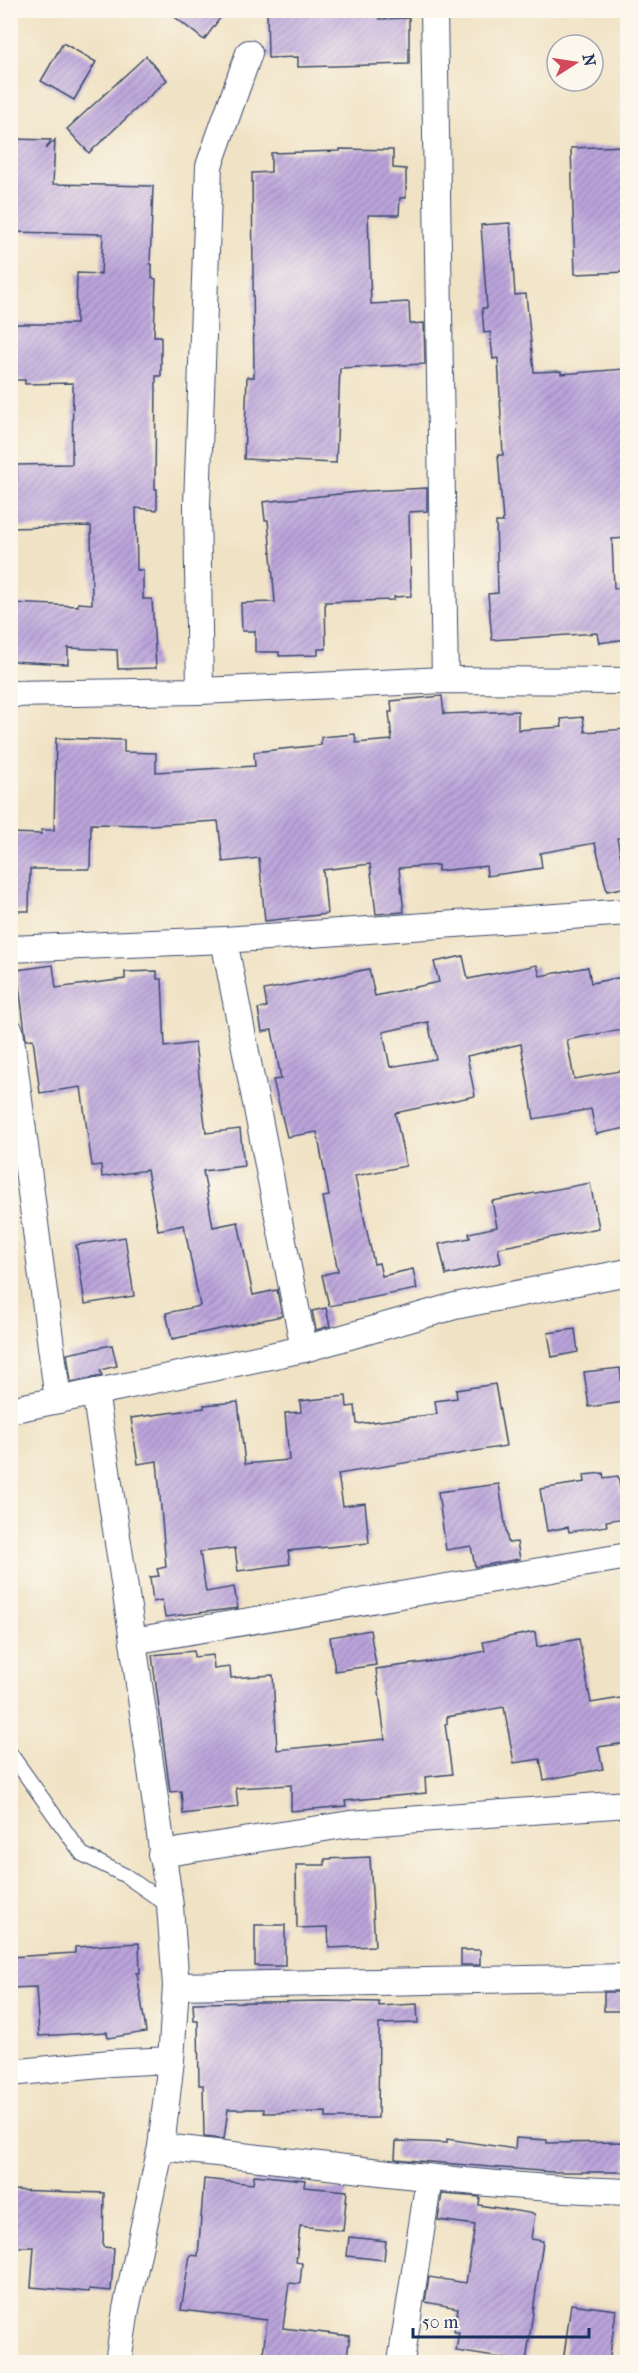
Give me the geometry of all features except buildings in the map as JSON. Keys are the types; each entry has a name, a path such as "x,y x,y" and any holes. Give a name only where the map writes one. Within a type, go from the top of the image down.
{"street":[{"path":"434,10 445,680"},
{"path":"200,691 197,505 209,166 249,53"},
{"path":"10,694 200,691 445,680 627,681"},
{"path":"10,949 224,940 627,912"},
{"path":"224,940 304,1349"},
{"path":"10,1031 58,1400"},
{"path":"10,1410 304,1349 455,1305 627,1272"},
{"path":"95,1392 170,1906 176,1986 171,2061 161,2147 126,2309 118,2362"},
{"path":"133,1641 627,1556"},
{"path":"161,1854 350,1824 627,1804"},
{"path":"176,1986 627,1977"},
{"path":"10,2073 110,2063 171,2061"},
{"path":"161,2147 429,2179 560,2190 627,2192"},
{"path":"401,2362 429,2179"}],"lane":[{"path":"10,1753 82,1854 126,1876 170,1906"}]}
